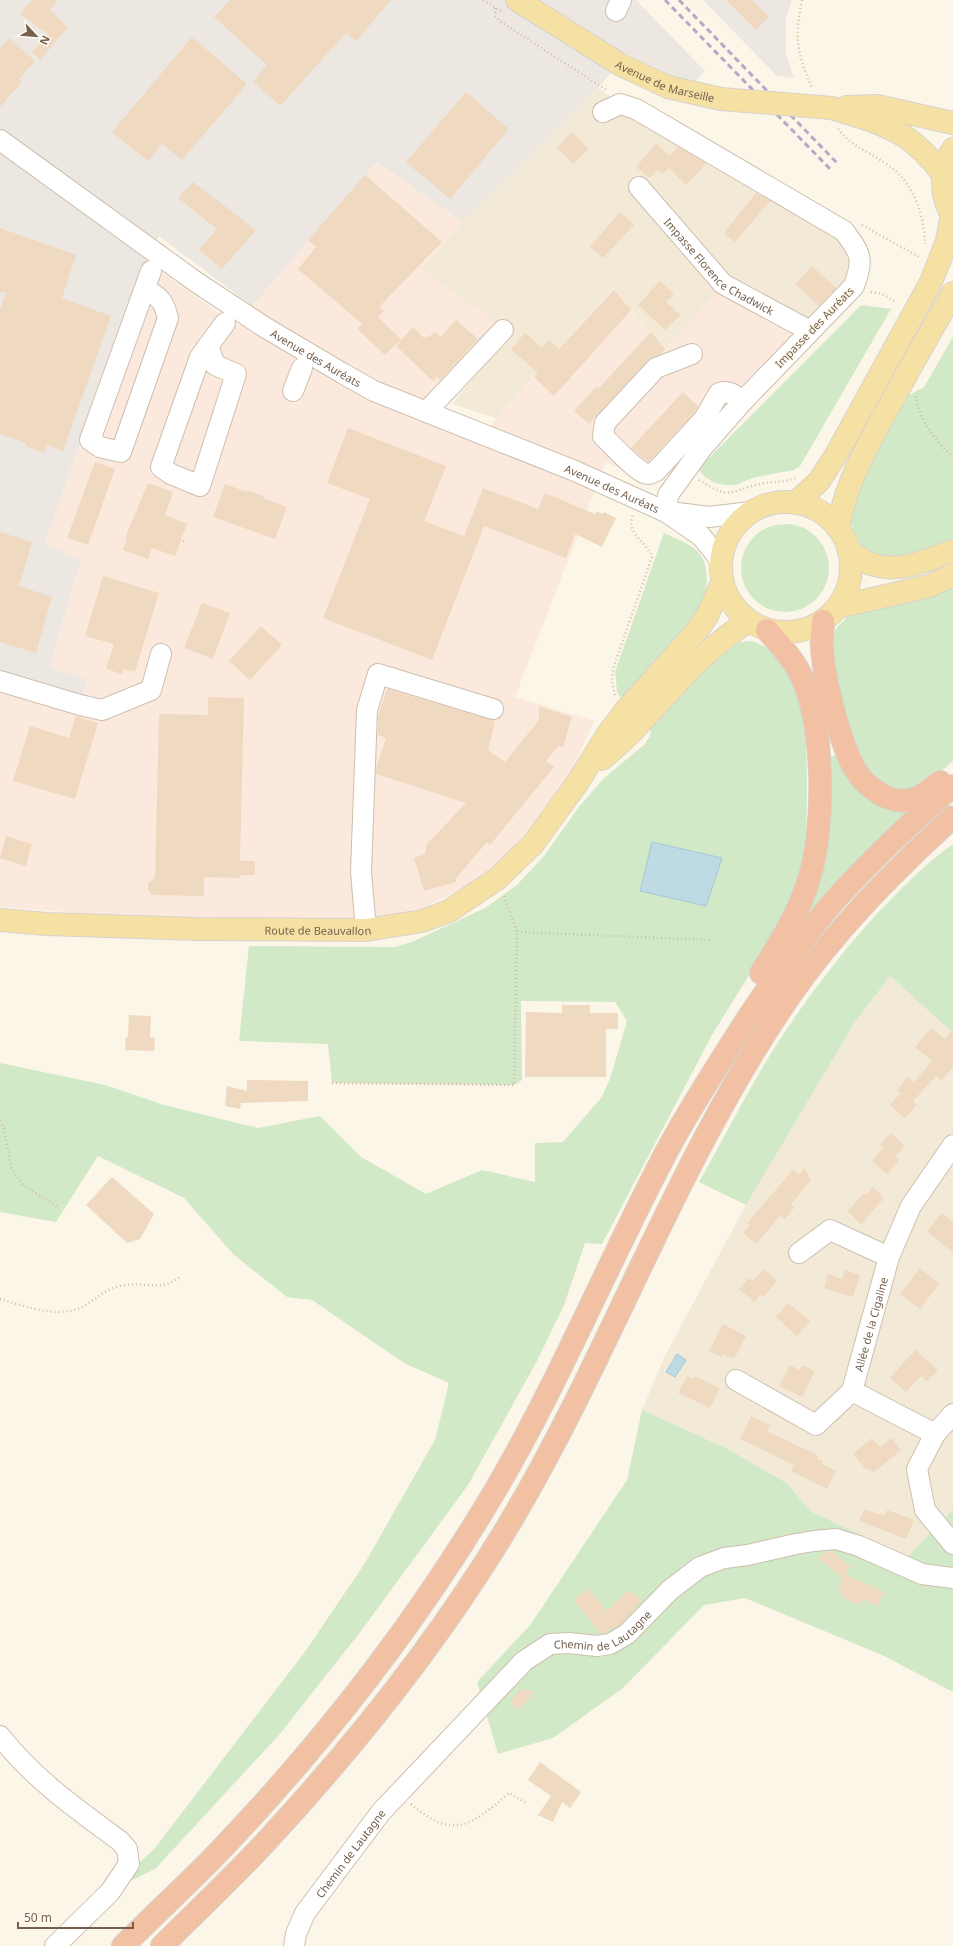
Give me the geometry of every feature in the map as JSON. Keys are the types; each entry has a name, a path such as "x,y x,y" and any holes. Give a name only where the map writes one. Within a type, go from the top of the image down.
{"highway":[{"path":"831,614 822,647 830,693 846,750 860,776 869,786 888,797 909,801 919,797 953,774"},
{"path":"123,1946 212,1859 287,1776 354,1696 424,1603 466,1539 527,1435 560,1372 636,1212 676,1134 721,1037 785,934 809,881 814,859 820,803 818,746 809,694 795,663 758,626"},
{"path":"676,1134 783,964 832,903 863,870 916,818 953,786"},
{"path":"162,1946 260,1848 325,1776 359,1735 454,1609 517,1510 552,1446 584,1385 690,1168 741,1073 767,1031 802,979 858,909 910,856 953,817"},
{"path":"858,909 953,832"}],"main road":[{"name":"Avenue de Marseille","path":"517,0 621,66 668,87 721,100 875,122 903,136 928,157 943,174"},
{"name":"Avenue de Marseille","path":"833,116 877,106 953,123"},
{"path":"796,503 819,481 836,455 927,288 947,241 952,215 946,202 943,188 943,174 949,154 953,149"},
{"path":"838,528 846,491 866,450 921,346 953,293"},
{"path":"578,782 626,710 695,633 706,616 722,573 724,548 730,534 739,522 751,512 765,505 780,502 796,503 812,507 826,516 838,528 849,552 851,571 847,590 831,614"},
{"path":"849,552 871,563 888,567 909,566 953,551"},
{"path":"722,573 728,598 737,611 758,626 787,633 806,630 831,614 929,586 953,575"},
{"path":"578,782 641,723 707,652 734,630 758,626"},
{"name":"Route de Beauvallon","path":"0,920 47,924 198,929 366,930 422,921 449,911 497,880 533,844 578,782"}],"street":[{"name":"Impasse des Auréats","path":"603,112 620,104 636,109 844,231 858,250 861,265 854,286 743,401 702,448 690,475 668,495 666,512"},
{"name":"Avenue des Auréats","path":"0,140 159,256 235,308 362,384 426,412 581,473 666,512 701,536 716,553 722,573"},
{"name":"Impasse Florence Chadwick","path":"639,187 723,284 810,331"},
{"path":"145,290 157,295 166,307 168,318 121,452 100,447 90,440 151,271"},
{"path":"208,346 216,365 236,374 200,486 171,474 161,466 200,357 208,346 225,323"},
{"path":"426,412 504,330"},
{"path":"692,354 656,368 605,423 603,436 645,473 650,474 656,471 704,419 719,393 730,393 743,401"},
{"path":"293,391 302,368"},
{"name":"Avenue des Auréats","path":"666,512 709,517 751,512"},
{"path":"0,681 80,705 102,710 151,690 161,654"},
{"path":"366,930 361,872 367,710 378,674 492,708"},
{"name":"Allée de la Cigaline","path":"852,1391 889,1257 911,1206 953,1145"},
{"path":"799,1253 830,1230 889,1257"},
{"path":"736,1380 816,1425 852,1391 935,1434"},
{"path":"953,1414 935,1434 917,1469 925,1510 953,1544"},
{"name":"Chemin de Lautagne","path":"294,1946 296,1934 304,1913 381,1812 524,1661 550,1644 569,1643 597,1646 610,1644 627,1634 670,1590 700,1567 724,1558 748,1555 814,1541 836,1540 859,1546 922,1574 953,1578"},
{"path":"0,1736 27,1767 50,1790 120,1841 127,1850 129,1864 110,1892 55,1946"}],"path":[{"path":"483,0 495,8 495,16 501,22 610,92"},
{"path":"802,0 797,24 798,50 814,93"},
{"path":"833,116 854,146 888,164 904,177 919,209 923,222 924,248"},
{"path":"923,260 924,254"},
{"path":"871,292 882,294 894,300"},
{"path":"916,389 916,402 919,412 933,435 953,456"},
{"path":"690,475 712,488 729,494 760,484 787,481 798,476"},
{"path":"616,697 612,682 613,669 652,557 649,550 631,530 630,521 640,500"},
{"path":"332,1083 514,1085 518,932 497,880"},
{"path":"518,932 711,940"},
{"path":"0,1120 4,1126 12,1169 23,1185 58,1207"},
{"path":"0,1299 35,1309 55,1312 70,1311 84,1306 100,1293 111,1288 126,1285 161,1286 172,1283 181,1276"},
{"path":"399,1794 424,1815 442,1824 461,1826 482,1816 509,1793 528,1804"}],"shaded area":[{"path":"0,0 636,0 705,71 695,82 671,76 627,54 598,88 463,222 377,162 252,306 159,236 143,265 44,545 81,559 49,668 87,679 82,698 0,673"},
{"path":"703,0 792,0 786,19 786,54 794,78 777,76"},
{"path":"598,88 635,112 809,215 841,242 854,260 851,277 810,323 718,291 665,349 613,289 496,418 452,404 509,334 420,269 463,222"},
{"path":"377,162 463,222 421,269 499,324 422,420 480,443 496,418 613,289 665,349 718,291 803,332 655,484 606,462 515,697 594,721 572,771 514,848 490,870 466,887 422,908 354,922 82,913 0,907 0,690 48,668 81,559 43,546 145,260 238,327 252,306"},
{"path":"890,976 953,1033 953,1510 907,1557 810,1511 788,1484 728,1449 642,1410 665,1356 758,1182 853,1025"}],"green space":[{"path":"861,305 891,309 800,466 794,470 752,478 736,485 715,483 705,477 698,469"},
{"path":"953,337 953,543 917,554 890,557 878,555 867,550 858,541 848,512 904,394 909,395 924,387"},
{"path":"785,524 802,528 816,537 825,551 829,568 825,585 816,599 802,608 785,612 768,608 754,599 745,585 741,568 745,551 754,537 768,528"},
{"path":"664,533 688,544 700,555 704,562 707,578 705,596 700,611 624,702 617,692 615,672"},
{"path":"953,583 953,761 932,779 914,789 901,791 893,789 878,783 870,773 853,735 838,687 832,646 833,634 839,625 851,614"},
{"path":"753,641 768,648 782,664 801,694 806,737 806,849 799,887 780,925 712,1035 602,1244 585,1243 564,1305 537,1361 468,1485 361,1631 279,1735 155,1869 110,1891 155,1848 307,1649 365,1563 435,1440 449,1383 404,1363 312,1300 287,1297 234,1255 184,1198 98,1156 56,1222 0,1212 0,1063 105,1085 164,1105 258,1128 320,1116 361,1157 426,1194 482,1170 535,1182 535,1143 563,1142 601,1098 610,1079 627,1021 615,1002 521,1001 522,1080 514,1085 332,1083 328,1044 239,1041 249,946 395,947 412,942 485,908 517,885 544,856 578,808 603,779 645,744 650,736 652,724 726,650 740,642"},
{"path":"839,754 903,808 905,814 865,854 813,912 805,908 826,758"},
{"path":"953,844 953,1033 890,976 853,1025 746,1205 699,1182 767,1059 817,987 842,954 882,908 923,868"},
{"path":"642,1410 728,1449 788,1484 810,1511 907,1557 953,1510 953,1692 882,1655 745,1598 704,1605 623,1688 553,1738 498,1754 477,1682 531,1624 627,1480"}],"water":[{"path":"652,842 722,858 706,906 640,891"},
{"path":"677,1354 686,1360 675,1377 666,1372"}],"building":[{"path":"32,0 58,0 50,10 68,27 40,60 32,52 48,34 20,14"},
{"path":"230,0 391,0 356,41 346,33 280,106 253,81 267,65 214,17"},
{"path":"726,0 752,0 769,17 756,30"},
{"path":"192,37 247,84 182,160 162,144 148,161 112,132"},
{"path":"9,38 35,61 19,79 22,82 0,107 0,49"},
{"path":"466,92 509,129 450,199 406,162"},
{"path":"572,132 589,149 573,164 557,148"},
{"path":"656,144 670,156 678,147 706,163 686,185 669,168 662,174 658,170 650,178 636,167"},
{"path":"365,175 442,242 379,307 384,311 378,317 401,339 385,355 357,329 362,324 298,269 316,247 308,240"},
{"path":"193,182 256,230 222,269 199,250 217,229 178,198"},
{"path":"756,193 770,201 735,242 724,233"},
{"path":"620,212 634,225 603,258 590,247"},
{"path":"0,228 76,255 62,298 111,316 63,451 47,445 44,453 25,446 26,443 0,434 0,310 6,293 0,292"},
{"path":"812,266 836,288 819,306 795,284"},
{"path":"660,281 674,294 666,302 680,315 665,330 638,305"},
{"path":"614,290 631,310 554,396 534,377 538,373 511,349 525,333 542,348 549,340 559,349"},
{"path":"456,320 478,339 440,380 437,377 433,381 396,346 413,327 424,338 427,336 429,337 435,331 441,337"},
{"path":"651,332 665,349 660,354 648,360 589,424 574,411 596,387 598,389"},
{"path":"683,392 698,406 695,412 648,462 631,448"},
{"path":"348,428 446,466 424,521 464,536 483,488 538,509 545,493 595,514 596,511 603,514 604,512 616,518 602,547 575,534 566,558 484,526 432,660 323,618 370,499 327,483"},
{"path":"95,462 115,469 88,545 67,538"},
{"path":"148,483 173,492 165,515 187,524 175,556 152,548 148,559 123,550 127,539 125,538"},
{"path":"225,484 264,496 263,498 287,507 275,539 213,517"},
{"path":"0,532 32,542 19,586 52,597 36,653 0,642"},
{"path":"103,576 159,593 135,672 123,669 122,674 106,669 114,644 85,636"},
{"path":"202,603 230,613 213,659 184,648"},
{"path":"261,626 282,645 250,680 229,661"},
{"path":"387,689 495,721 488,750 505,762 539,720 539,706 572,717 563,747 558,746 546,761 554,767 490,845 487,842 456,878 456,882 424,891 414,858 425,854 427,844 466,803 376,774 376,768 386,738 378,735 378,716"},
{"path":"208,697 244,698 240,861 255,861 255,875 240,875 240,878 204,877 204,896 151,895 148,890 148,883 155,878 159,714 208,715"},
{"path":"76,716 98,723 75,799 13,781 30,726 69,738"},
{"path":"6,836 32,844 26,866 0,858"},
{"path":"562,1005 590,1005 590,1013 618,1013 618,1029 606,1029 606,1077 525,1077 526,1012 562,1013"},
{"path":"129,1015 151,1016 150,1037 155,1038 154,1051 125,1050 126,1037 128,1037"},
{"path":"931,1028 945,1039 953,1029 953,1067 941,1081 936,1076 913,1101 917,1105 905,1118 890,1105 901,1093 897,1090 908,1077 914,1082 932,1061 915,1047"},
{"path":"247,1080 308,1081 308,1101 241,1103 240,1109 225,1106 227,1086 247,1091"},
{"path":"891,1133 905,1146 895,1157 899,1160 887,1174 872,1161 883,1148 880,1145"},
{"path":"805,1168 811,1180 791,1204 794,1208 785,1219 780,1216 756,1244 743,1233 750,1225 747,1223 793,1170 799,1175"},
{"path":"112,1177 154,1214 140,1239 127,1243 86,1205"},
{"path":"873,1187 884,1198 861,1224 848,1211 864,1193 866,1195"},
{"path":"942,1213 953,1222 953,1253 927,1231"},
{"path":"920,1268 939,1284 920,1309 900,1294"},
{"path":"764,1269 777,1281 763,1297 760,1295 754,1302 739,1289 749,1278 753,1281"},
{"path":"845,1270 860,1275 853,1297 824,1288 828,1274 842,1279"},
{"path":"788,1303 810,1321 797,1336 776,1317"},
{"path":"723,1324 746,1336 734,1359 723,1354 722,1357 709,1351"},
{"path":"915,1350 938,1370 927,1381 921,1376 906,1392 890,1378"},
{"path":"790,1365 799,1370 802,1365 815,1371 802,1397 779,1386"},
{"path":"687,1376 694,1379 695,1376 720,1388 710,1408 678,1393"},
{"path":"751,1416 770,1425 767,1431 819,1456 817,1459 823,1461 822,1464 836,1471 827,1489 791,1471 794,1465 740,1439"},
{"path":"872,1438 880,1447 891,1438 901,1450 873,1473 868,1468 866,1469 853,1454"},
{"path":"864,1509 884,1516 887,1510 914,1520 906,1539 859,1521"},
{"path":"831,1551 851,1567 845,1574 884,1592 877,1607 863,1598 860,1605 844,1599 838,1590 842,1578 818,1558 825,1552"},
{"path":"588,1589 607,1611 628,1590 642,1600 620,1625 601,1634 574,1600"},
{"path":"521,1689 535,1692 518,1710 512,1705 511,1699"},
{"path":"540,1762 581,1792 570,1808 562,1802 553,1822 538,1815 551,1796 528,1780"}],"railway":[{"path":"665,0 832,171"},
{"path":"679,0 838,164"}]}
